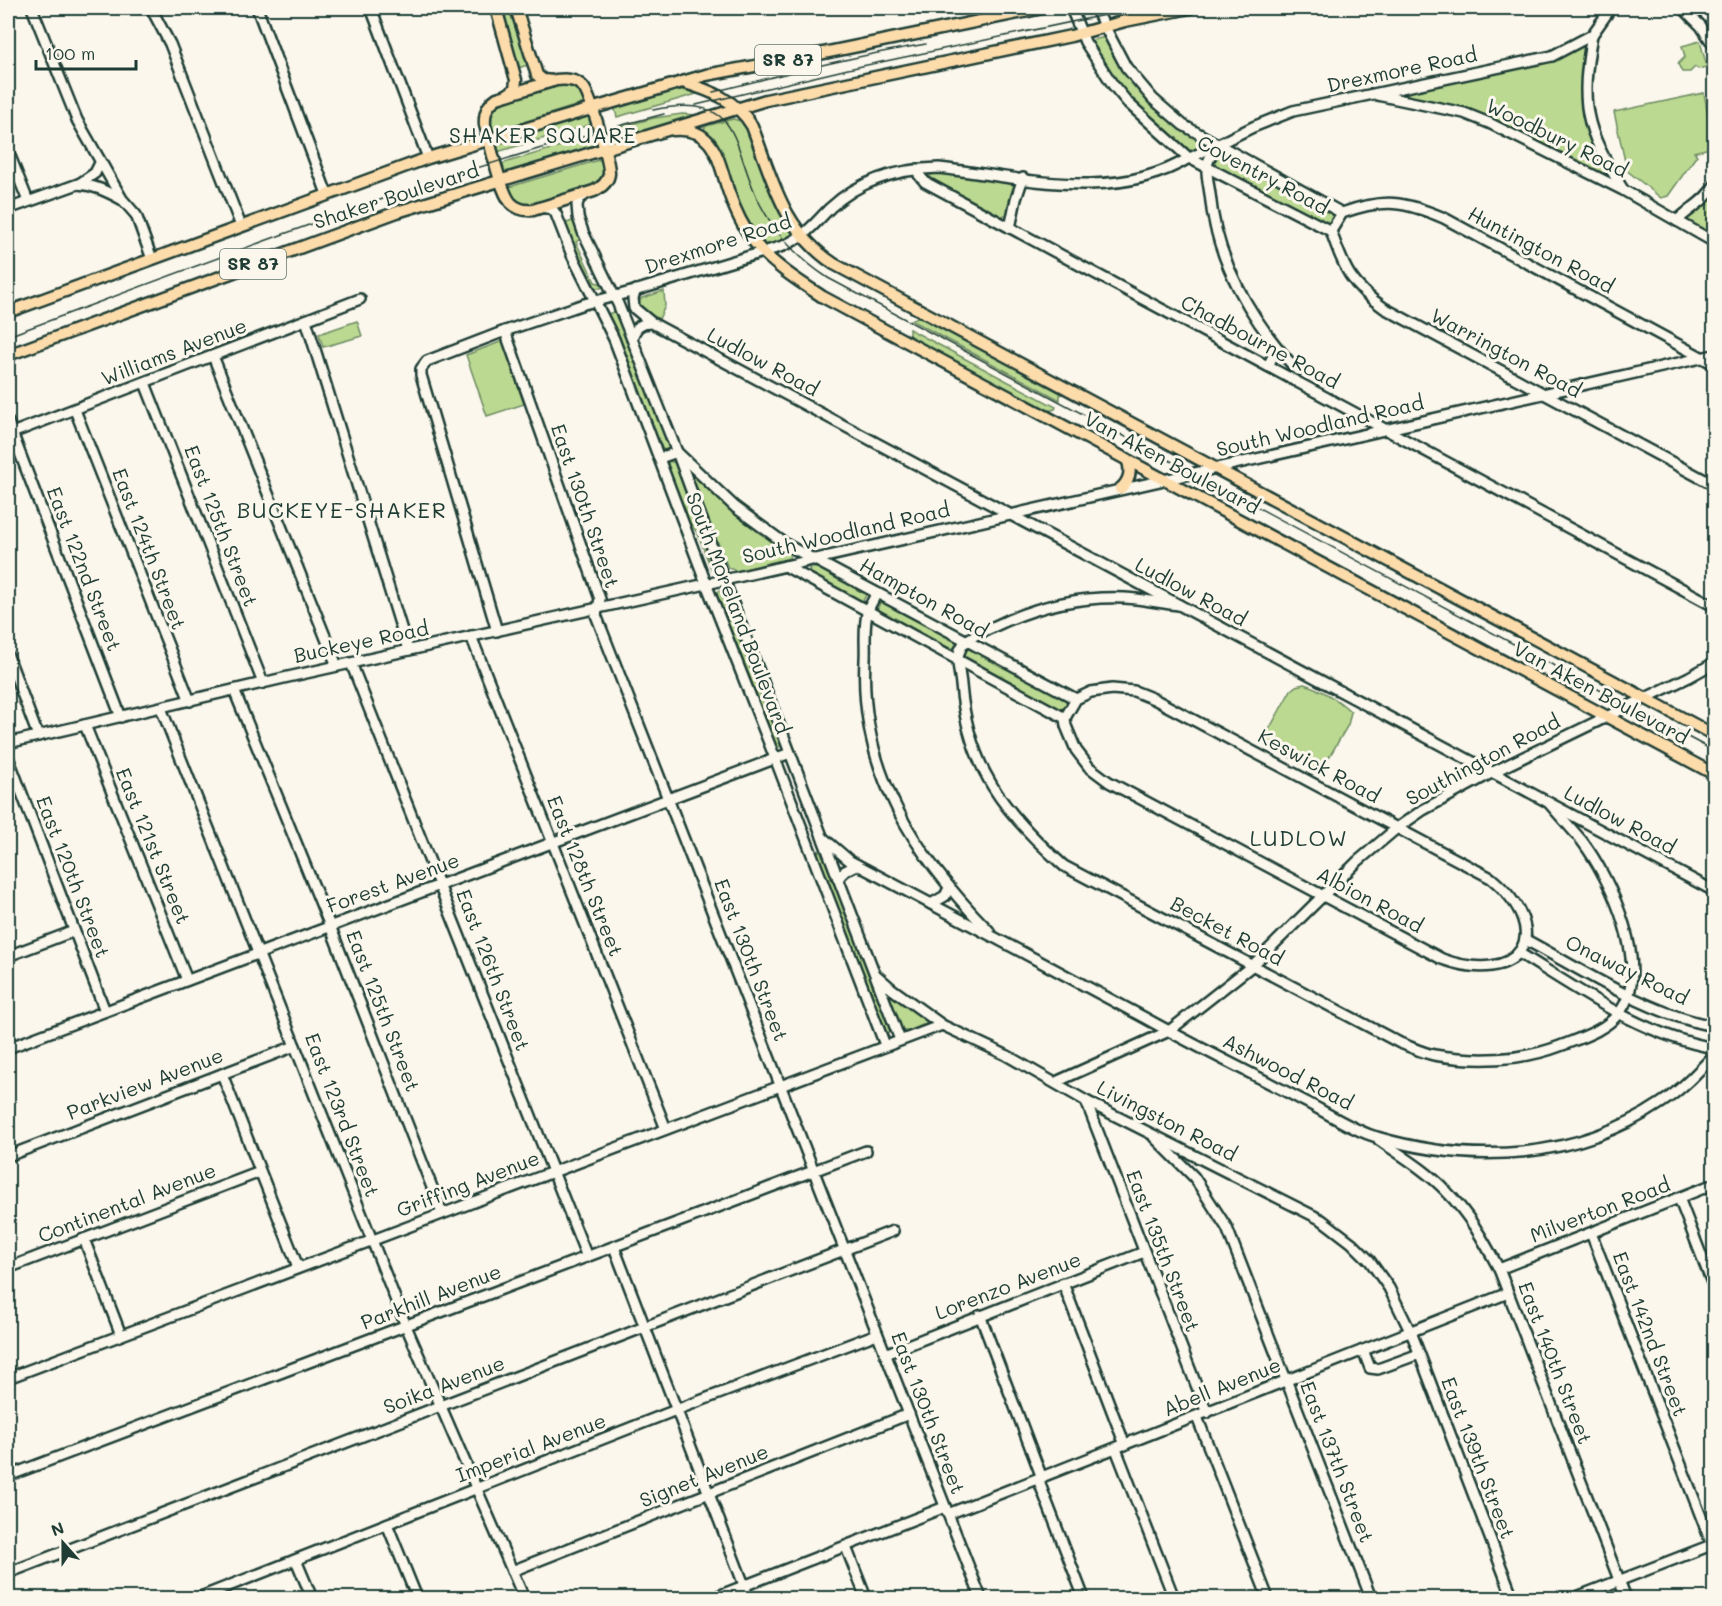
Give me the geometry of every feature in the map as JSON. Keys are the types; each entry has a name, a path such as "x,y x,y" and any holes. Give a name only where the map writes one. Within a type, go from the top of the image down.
{"main road":[{"path":"499,8 516,80 515,89 492,102 485,114 489,140 509,200 517,208 525,210 585,195 602,187 609,168 587,93 581,85 571,80 543,80 537,75 516,8"},
{"name":"Shaker Boulevard","path":"8,312 428,158 682,82 1043,8"},
{"name":"Shaker Boulevard","path":"8,355 384,216 737,109 784,96 1190,8"},
{"path":"506,95 556,80"},
{"name":"Van Aken Boulevard","path":"682,82 714,92 737,109 752,126 772,184 783,206 817,252 834,264 1714,735"},
{"name":"Van Aken Boulevard","path":"673,130 686,129 696,133 715,148 735,208 753,240 791,274 825,298 1714,774"},
{"path":"1120,489 1125,485 1131,471 1127,459"}],"street":[{"path":"32,8 77,120 122,200 136,215 152,259"},
{"path":"151,8 170,44 241,226"},
{"path":"256,8 327,194"},
{"path":"371,8 428,158"},
{"name":"Coventry Road","path":"1071,8 1081,33 1104,72 1128,103 1189,158 1331,231"},
{"name":"Coventry Road","path":"1095,8 1126,67 1153,99 1183,125 1342,213"},
{"name":"Drexmore Road","path":"498,631 422,375 421,369 424,364 456,348 594,301 764,252 803,236 853,190 891,174 939,168 1077,185 1103,183 1161,172 1254,127 1293,111 1552,56 1592,35 1611,8"},
{"path":"1683,8 1701,26 1714,46"},
{"path":"1592,35 1585,79 1586,108 1598,148 1623,190"},
{"name":"Woodbury Road","path":"1372,94 1464,113 1489,123 1623,190 1714,242"},
{"path":"1216,145 1207,166 1210,201 1220,244 1240,289 1274,345 1298,370"},
{"path":"8,151 28,201"},
{"path":"8,209 79,184 95,174 100,163"},
{"name":"Chadbourne Road","path":"918,169 919,175 925,182 1714,606"},
{"path":"1010,228 1023,178"},
{"path":"79,184 104,190 122,200"},
{"path":"1677,221 1706,198 1714,186"},
{"name":"South Moreland Boulevard","path":"585,195 577,205 578,217 587,242 614,296 677,452 900,1040"},
{"name":"Huntington Road","path":"1342,213 1366,204 1415,205 1444,218 1714,364"},
{"name":"South Moreland Boulevard","path":"541,207 552,209 556,214 572,255 614,339 885,1046"},
{"path":"1331,231 1342,213"},
{"name":"Warrington Road","path":"1331,231 1352,280 1366,296 1384,308 1714,484"},
{"name":"Ludlow Road","path":"636,290 633,298 634,308 652,323 1714,891"},
{"name":"Williams Avenue","path":"12,433 360,299"},
{"path":"306,320 408,650"},
{"path":"632,338 638,326 642,323 652,323"},
{"name":"East 130th Street","path":"505,331 600,599 596,615 981,1599"},
{"path":"1268,366 1273,356 1274,345"},
{"name":"South Woodland Road","path":"724,580 1714,355"},
{"path":"213,356 337,666"},
{"name":"East 125th Street","path":"145,383 263,683"},
{"name":"East 124th Street","path":"75,410 190,701"},
{"path":"8,422 12,433"},
{"name":"East 122nd Street","path":"12,433 121,717"},
{"path":"660,458 677,452"},
{"name":"Hampton Road","path":"677,452 735,507 787,545 1076,699"},
{"path":"843,574 844,553"},
{"name":"Hampton Road","path":"785,566 1065,718"},
{"name":"Buckeye Road","path":"8,743 337,666 724,580"},
{"path":"1125,598 1129,592 1131,580"},
{"path":"876,594 868,612 865,669 867,709 873,744 892,799 919,849 949,888 995,938"},
{"path":"956,660 965,641 1012,618 1049,605 1086,599 1125,598 1179,605"},
{"name":"East 128th Street","path":"471,636 666,1128"},
{"path":"8,656 39,736"},
{"name":"Becket Road","path":"956,660 961,682 962,706 975,755 988,782 1035,840 1064,866 1400,1043 1433,1054 1470,1058 1516,1058 1552,1049 1588,1036 1619,1014"},
{"name":"East 126th Street","path":"351,663 587,1257"},
{"name":"Southington Road","path":"1056,1082 1169,1031 1253,965 1358,861 1397,828 1439,800 1714,663"},
{"name":"Keswick Road","path":"1076,699 1091,692 1112,689 1134,691 1154,699 1483,874 1507,893 1520,915 1526,940"},
{"name":"East 125th Street","path":"234,690 330,926 442,1213"},
{"path":"1065,718 1076,699"},
{"name":"East 123rd Street","path":"160,708 406,1326 524,1599"},
{"name":"Albion Road","path":"1065,718 1076,750 1089,767 1109,782 1442,959 1468,966 1488,966 1507,962 1519,953"},
{"name":"East 121st Street","path":"85,725 188,980"},
{"name":"Forest Avenue","path":"8,1048 790,753"},
{"name":"East 120th Street","path":"8,757 105,1011"},
{"path":"1549,803 1582,842 1608,884 1626,930 1633,969 1630,995 1619,1014"},
{"path":"1582,842 1584,837 1597,829"},
{"path":"808,842 822,837"},
{"name":"Ashwood Road","path":"822,837 857,865 1169,1031 1375,1137 1429,1150 1478,1154 1525,1153 1569,1145 1624,1123 1660,1104 1692,1079 1714,1055"},
{"path":"838,878 845,871 857,865"},
{"path":"931,904 945,896 949,888"},
{"path":"8,956 74,931"},
{"path":"1519,953 1526,940"},
{"name":"Onaway Road","path":"1526,940 1672,1015 1714,1026"},
{"name":"Onaway Road","path":"1519,953 1619,1014 1678,1040 1714,1048"},
{"name":"Livingston Road","path":"876,975 942,1024 1006,1055 1086,1101 1322,1220 1353,1243 1370,1262 1389,1288 1410,1331"},
{"name":"Griffing Avenue","path":"8,1378 942,1024"},
{"name":"Parkview Avenue","path":"8,1156 295,1046"},
{"path":"222,1074 298,1267"},
{"name":"East 135th Street","path":"1086,1101 1144,1252 1268,1599"},
{"name":"East 137th Street","path":"1148,1131 1194,1177 1227,1228 1371,1599"},
{"name":"East 140th Street","path":"1375,1137 1447,1192 1475,1226 1499,1269 1626,1599"},
{"path":"1413,1164 1422,1147"},
{"name":"Parkhill Avenue","path":"8,1476 867,1151"},
{"path":"1194,1177 1200,1169 1210,1163"},
{"name":"Continental Avenue","path":"8,1268 260,1172"},
{"name":"Milverton Road","path":"1499,1269 1714,1184"},
{"path":"1679,1198 1714,1288"},
{"name":"Soika Avenue","path":"8,1573 893,1231"},
{"name":"East 142nd Street","path":"1591,1233 1714,1546"},
{"path":"84,1239 121,1335"},
{"path":"614,1247 749,1599"},
{"name":"Lorenzo Avenue","path":"885,1354 1144,1252"},
{"path":"1063,1283 1174,1599"},
{"name":"Abell Avenue","path":"713,1599 846,1546 1040,1479 1508,1293"},
{"path":"980,1316 1084,1599"},
{"name":"East 139th Street","path":"1410,1331 1513,1599"},
{"name":"Imperial Avenue","path":"202,1598 676,1410 878,1334"},
{"path":"1363,1350 1370,1368 1377,1369 1419,1354"},
{"name":"Signet Avenue","path":"512,1571 909,1414"},
{"path":"387,1524 417,1599"},
{"path":"846,1546 866,1599"},
{"path":"1574,1599 1714,1546"},
{"path":"296,1560 312,1599"}],"green space":[{"path":"509,13 514,16 528,65 518,68 504,19"},
{"path":"1592,35 1586,108 1623,190 1489,123 1372,95 1539,60"},
{"path":"1105,37 1110,39 1126,67 1183,125 1342,213 1331,231 1190,158 1128,103 1085,42"},
{"path":"1700,41 1707,67 1698,69 1695,67 1690,72 1682,72 1678,64 1685,57 1682,46"},
{"name":"SHAKER SQUARE","path":"570,84 579,88 585,103 494,131 489,120 493,111 502,103 531,91"},
{"path":"682,90 700,93 617,117 614,106 663,92"},
{"path":"1704,93 1714,147 1694,152 1697,155 1668,196 1661,198 1625,169 1614,112"},
{"path":"682,114 698,115 623,139 620,127 654,118"},
{"path":"585,115 593,124 497,152 496,146 499,142"},
{"path":"733,119 741,121 747,128 770,192 793,232 790,237 770,245 766,246 762,243 742,211 719,148 703,130 706,126"},
{"path":"597,135 595,148 507,173 504,172 501,164"},
{"name":"SHAKER SQUARE","path":"602,159 605,174 599,184 531,206 523,205 511,195 509,187"},
{"path":"932,172 1013,183 1015,190 1007,214 999,218 929,179"},
{"path":"1714,186 1714,242 1677,221"},
{"path":"575,220 582,238 576,242 595,282 603,284 601,288 595,288 570,240 564,224"},
{"path":"664,291 665,306 659,319 640,309 638,303 642,298"},
{"path":"616,311 669,448 668,451 662,449 660,445 608,314"},
{"path":"922,315 1065,393 1060,395 1060,400 911,320"},
{"path":"357,321 362,336 323,347 319,334"},
{"path":"909,329 1056,407 1055,409 1045,412 906,336 909,334"},
{"path":"503,341 524,404 487,416 466,355"},
{"path":"668,461 676,463 716,570 712,571 698,534 688,520"},
{"path":"694,474 741,517 787,548 789,558 737,571 728,568 692,477"},
{"path":"821,567 868,592 861,604 809,575 809,569"},
{"path":"720,591 781,746 777,748 716,592"},
{"path":"882,599 955,638 957,646 949,650 876,611"},
{"path":"970,648 1065,698 1067,705 1058,709 965,659 964,652"},
{"path":"1304,684 1329,695 1351,712 1348,725 1321,771 1315,771 1262,742 1291,690"},
{"path":"822,850 892,1029 890,1033 885,1031 817,852"},
{"path":"888,994 925,1017 927,1023 909,1031 901,1031 886,995"}],"tram line":[{"path":"696,105 848,69 1138,8"},
{"path":"713,92 846,60 926,44"},
{"path":"653,110 682,106 704,108 719,116 729,127 737,143 760,204 773,226 807,263 828,278 1714,751"},
{"path":"8,336 415,188 497,161 664,114"}],"district":[{"name":"SHAKER SQUARE","path":"543,136"},
{"name":"BUCKEYE-SHAKER","path":"342,510"},
{"name":"LUDLOW","path":"1299,838"}]}
